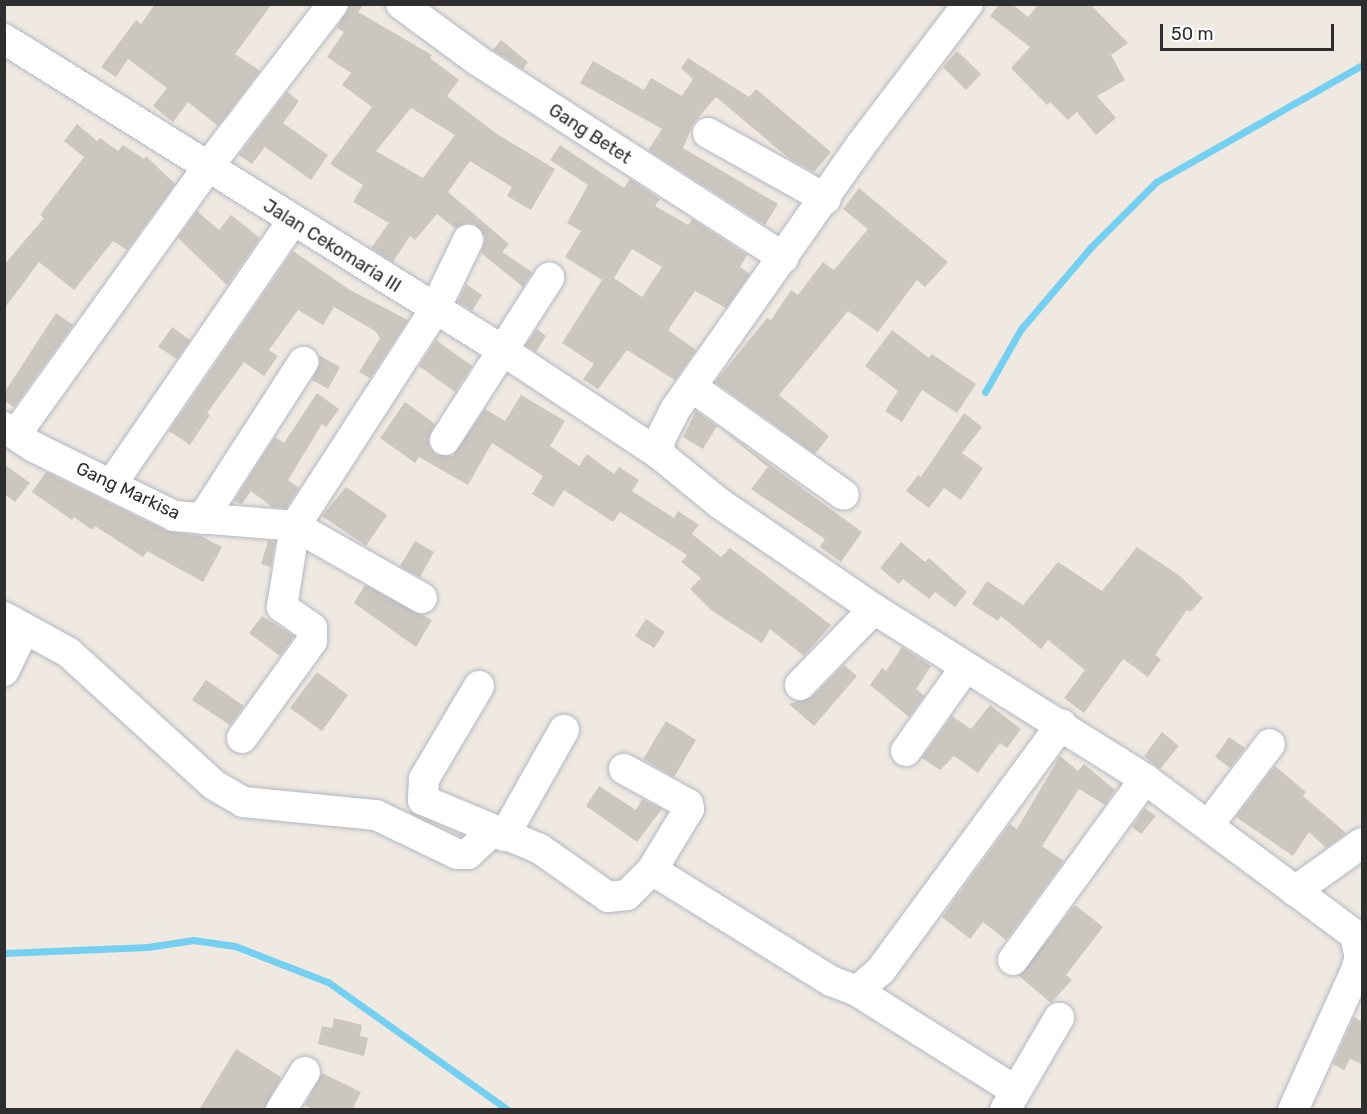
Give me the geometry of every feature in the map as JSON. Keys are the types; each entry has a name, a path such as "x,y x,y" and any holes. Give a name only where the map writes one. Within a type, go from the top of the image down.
{"street":[{"path":"10,430 333,4"},
{"name":"Gang Betet","path":"400,4 477,60 784,258"},
{"path":"659,454 668,421 826,199 855,154 968,4"},
{"name":"Jalan Cekomaria III","path":"4,39 434,311 502,350 659,454 719,503 874,609 965,668 1062,724 1145,779 1347,928 1360,942"},
{"path":"708,133 826,199"},
{"path":"111,484 293,220"},
{"path":"242,738 312,640 312,628 282,607 295,526 434,311 468,240"},
{"path":"445,440 549,278"},
{"path":"202,519 303,362"},
{"path":"692,387 844,495"},
{"name":"Gang Markisa","path":"10,430 34,447 174,516 295,526 422,598"},
{"path":"800,685 874,609"},
{"path":"4,671 14,623 68,652 214,785 243,802 376,815 458,854 468,854 499,833 564,730"},
{"path":"906,751 965,668"},
{"path":"479,686 424,779 421,797 540,849 608,897 627,895 651,870 690,809 688,804 624,769"},
{"path":"857,992 881,970 1062,724"},
{"path":"1209,824 1270,744"},
{"path":"1013,960 1145,779"},
{"path":"1295,891 1362,843"},
{"path":"651,870 831,981 857,992 1011,1100 1059,1018"},
{"path":"1293,1110 1354,975 1360,958 1360,942"},
{"path":"281,1110 305,1072"}],"building":[{"path":"155,4 272,4 235,54 260,71 218,126 188,102 173,122 153,106 167,88 128,59 116,77 101,67 136,20 141,24"},
{"path":"350,4 364,4 358,12 432,55 430,58 459,80 447,96 497,134 555,169 531,210 507,196 512,187 470,161 448,192 509,244 502,252 532,272 523,287 481,253 485,238 475,224 466,223 456,229 437,214 415,240 410,236 393,262 371,248 389,223 353,202 363,185 330,164 372,107 342,85 351,73 327,57 344,32 337,28","holes":["411,108 455,135 423,178 376,151"]},
{"path":"999,4 1012,4 1028,17 1039,4 1090,4 1128,43 1111,55 1125,80 1097,96 1116,118 1096,135 1077,112 1068,120 1050,102 1047,105 1011,68 1030,47 990,16"},
{"path":"501,40 528,62 523,69 493,50"},
{"path":"957,51 981,74 966,90 943,67"},
{"path":"688,58 749,97 756,89 831,152 814,172 791,160 716,97 693,124 683,148 778,204 765,225 648,150 662,129 580,83 593,61 644,90 651,78 682,96 693,79 681,68"},
{"path":"287,92 299,101 283,123 328,155 311,180 265,147 252,164 239,155"},
{"path":"77,124 97,141 100,138 118,151 123,145 144,159 146,156 175,184 127,250 113,241 74,290 39,262 4,309 4,265 44,218 40,215 84,157 64,141"},
{"path":"560,145 624,188 630,179 660,199 655,206 688,225 692,219 747,255 740,267 750,274 726,308 695,291 668,330 696,350 675,380 627,350 598,389 583,379 594,364 562,343 602,280 565,257 581,231 567,223 588,185 550,160","holes":["632,249 662,267 642,297 614,278"]},
{"path":"859,188 948,262 925,287 917,280 878,332 848,311 779,395 829,436 815,454 715,382 767,318 771,320 791,290 798,295 823,262 834,270 868,229 843,209"},
{"path":"197,211 219,230 231,215 260,238 227,285 178,238"},
{"path":"293,251 350,290 408,320 370,378 359,372 380,338 375,331 334,307 323,325 298,310 269,350 278,356 264,376 244,362 207,413 210,415 190,445 169,431"},
{"path":"466,284 482,295 472,311 458,302"},
{"path":"56,313 73,325 14,407 4,401 4,393"},
{"path":"172,327 190,340 177,359 158,347"},
{"path":"537,329 546,336 536,352 526,345"},
{"path":"892,330 929,358 932,354 976,384 957,413 922,390 902,422 885,411 898,391 865,366"},
{"path":"436,340 472,366 455,392 419,366"},
{"path":"319,355 340,367 328,389 312,380 320,363"},
{"path":"317,393 339,409 326,427 322,424 288,480 299,488 286,508 272,507 251,491 242,504 234,501 275,437 284,443"},
{"path":"521,395 565,421 550,446 579,466 587,454 614,474 619,467 639,480 632,491 674,518 678,511 699,525 692,534 721,557 730,548 831,625 804,656 770,629 762,643 711,610 690,589 701,578 681,562 687,555 620,512 613,522 564,490 553,507 532,494 543,476 492,443 468,485 419,457 415,463 380,438 405,402 435,424 428,439 430,448 436,455 452,456 485,409 505,421"},
{"path":"696,411 717,426 703,449 683,437"},
{"path":"964,413 982,427 962,453 983,468 961,500 944,488 929,508 906,491 918,475 921,477"},
{"path":"720,428 862,532 841,562 820,547 825,539 751,489 768,467"},
{"path":"4,464 30,483 15,502 4,494"},
{"path":"46,472 166,531 201,536 222,547 203,582 147,551 143,557 95,526 92,530 74,517 72,520 32,492"},
{"path":"346,487 387,515 366,546 322,516"},
{"path":"268,541 275,542 271,567 261,564"},
{"path":"415,541 434,552 420,577 400,566"},
{"path":"901,542 925,562 929,558 967,592 955,607 935,592 929,599 903,579 899,584 880,568"},
{"path":"1137,547 1180,576 1203,598 1190,612 1187,610 1155,655 1161,659 1148,677 1123,659 1084,713 1064,698 1085,670 1048,640 1041,649 1001,616 998,621 972,604 987,581 1023,605 1058,562 1102,591"},
{"path":"365,585 432,620 416,647 354,603"},
{"path":"262,616 294,636 280,656 249,633"},
{"path":"646,619 665,632 654,648 635,636"},
{"path":"902,647 931,666 916,689 924,696 909,717 870,685 882,668 886,671"},
{"path":"844,665 857,676 814,726 789,704 812,697"},
{"path":"317,672 348,695 322,731 290,708"},
{"path":"206,680 244,706 230,725 192,700"},
{"path":"990,705 1021,729 1007,748 1000,743 978,773 954,756 940,770 922,758 952,716 971,729"},
{"path":"666,721 696,740 674,777 643,759"},
{"path":"1162,732 1179,746 1160,769 1144,756"},
{"path":"1229,737 1245,748 1230,768 1215,757"},
{"path":"1060,756 1078,771 1084,764 1115,790 1105,805 1079,789 1042,846 1064,861 1006,940 983,922 970,939 942,917 1010,824 1017,829"},
{"path":"1275,766 1306,792 1303,796 1346,833 1326,848 1309,832 1293,856 1236,817"},
{"path":"599,786 636,810 642,799 662,809 637,842 586,806"},
{"path":"1145,808 1156,816 1141,834 1132,827"},
{"path":"1075,905 1103,927 1066,975 1072,980 1051,1003 1019,976"},
{"path":"1354,1017 1362,1022 1362,1064 1350,1059 1344,1070 1333,1064"},
{"path":"334,1018 362,1025 360,1036 368,1038 364,1056 318,1044 322,1026 332,1028"},
{"path":"236,1049 281,1077 264,1110 199,1110"},
{"path":"322,1073 361,1092 352,1110 313,1110 305,1105"}],"waterway":[{"path":"985,392 1021,329 1091,247 1156,182 1362,65"},
{"path":"4,953 148,947 193,940 235,946 328,982 508,1110"}]}
